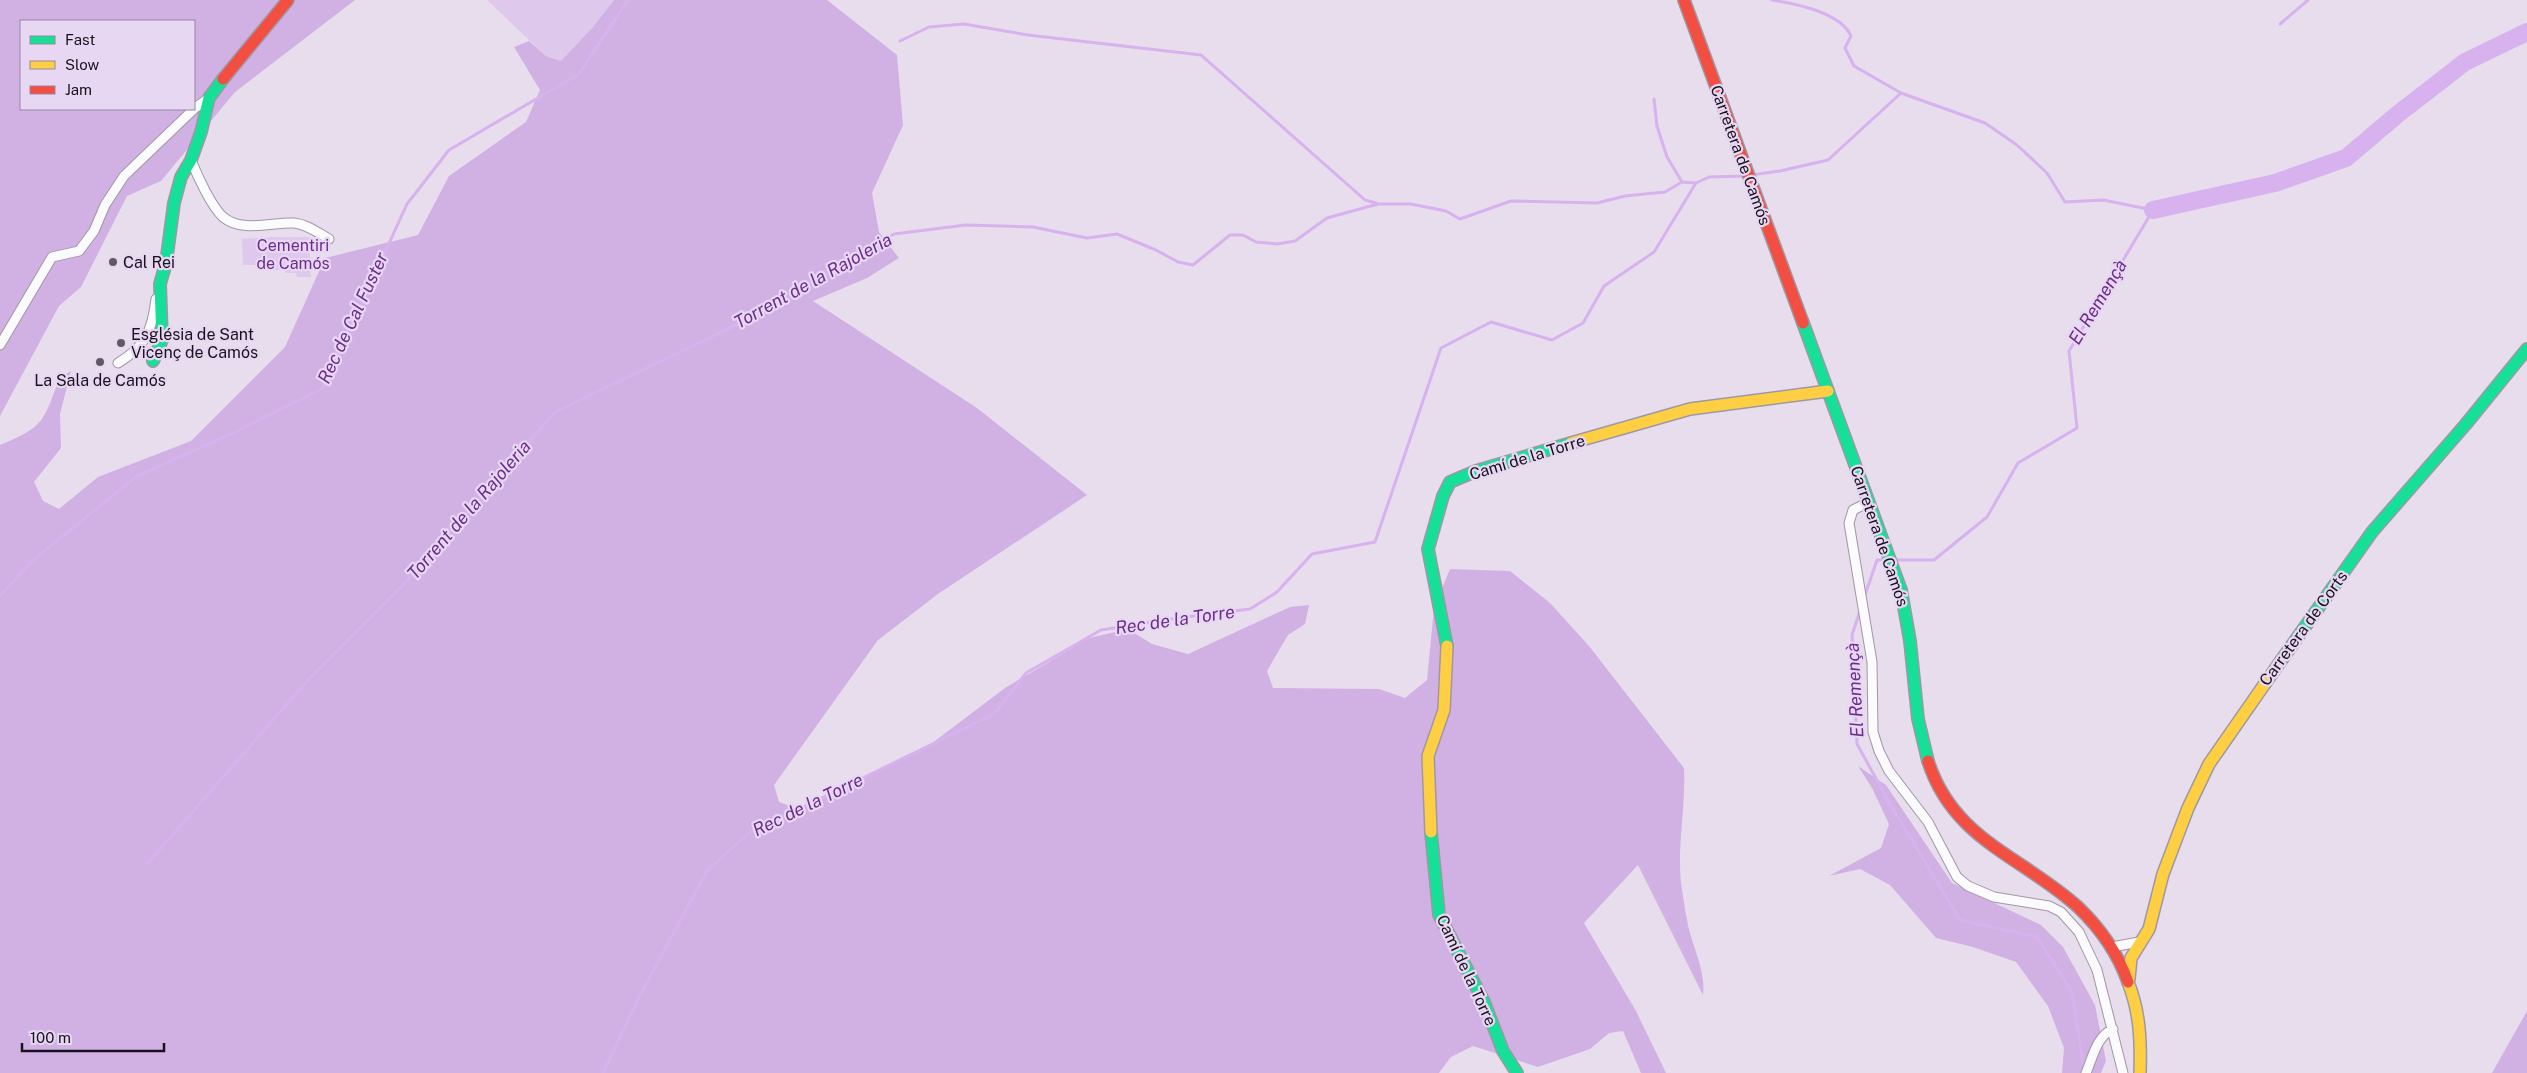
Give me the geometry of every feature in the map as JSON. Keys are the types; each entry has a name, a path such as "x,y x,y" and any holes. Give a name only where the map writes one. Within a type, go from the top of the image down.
{"street":[{"path":"195,108 209,98 235,63 288,0"},
{"name":"Carretera de Camós","path":"1684,0 1895,574 1909,626 1921,738 1932,772 1943,794 1978,836 2010,861 2066,897 2090,920 2115,952 2129,981 2139,1012 2142,1033 2141,1069"},
{"path":"118,363 141,347 153,323 160,284 166,264 174,203 181,177 191,160 209,98"},
{"path":"0,345 52,257 79,251 94,231 105,205 124,176 193,110"},
{"path":"191,160 212,201 224,217 245,226 296,223 312,229 329,239"},
{"path":"153,361 162,340 160,284"},
{"name":"Carretera de Corts","path":"2129,981 2134,954 2139,942 2149,929 2163,874 2188,808 2213,757 2372,532 2527,349"},
{"name":"Camí de la Torre","path":"1516,1073 1503,1051 1484,1002 1439,915 1432,856 1428,756 1444,710 1448,649 1428,548 1443,496 1450,482 1476,471 1671,414 1690,409 1828,391"},
{"path":"1869,502 1853,510 1849,523 1873,673 1875,740 1889,771 1928,822 1950,866 1962,881 1994,897 2049,906 2061,912 2070,920 2091,956 2124,1073"},
{"path":"2115,952 2139,942"},
{"path":"2115,952 2134,954"},
{"path":"2086,1073 2096,1046 2104,1033 2113,1029"},
{"path":"2120,1061 2128,1067 2141,1069"}],"green space":[{"path":"487,0 614,0 593,27 561,61 546,56"},
{"name":"Cementiri de Camós","path":"309,237 311,277 297,277 296,273 285,273 285,270 271,270 271,267 258,268 257,265 243,265 242,239"}],"shaded area":[{"path":"0,0 355,0 235,92 161,181 127,196 81,287 59,306 0,416"},
{"path":"614,0 827,0 897,55 903,125 872,193 879,232 899,258 867,278 813,301 977,408 1087,495 938,594 878,640 774,785 779,802 799,809 923,750 1005,688 1089,638 1128,629 1152,644 1188,654 1290,607 1309,605 1305,624 1288,635 1267,671 1273,688 1379,689 1405,698 1427,680 1434,608 1450,569 1510,571 1550,603 1589,646 1684,768 1680,854 1681,883 1690,934 1703,978 1703,995 1638,865 1584,923 1636,1011 1666,1073 1641,1073 1623,1031 1609,1033 1590,1049 1538,1067 1473,1046 1451,1057 1439,1073 0,1073 0,445 35,427 46,413 60,377 71,371 60,414 61,448 34,482 43,501 59,509 98,477 191,441 285,347 325,258 418,235 449,176 526,122 540,90 514,47 529,41 546,56 561,61 593,27"},
{"path":"1858,766 1886,785 1952,883 2041,925 2063,947 2095,1005 2106,1061 2101,1073 2062,1073 2064,1048 2048,1006 2016,962 1973,947 1936,938 1890,885 1860,869 1829,876 1881,848 1889,824 1872,788"},
{"path":"2527,1011 2527,1073 2492,1073"}],"waterway":[{"name":"Rec de Cal Fuster","path":"0,596 32,561 137,476 233,433 323,388 407,204 449,150 579,74 628,0"},
{"name":"El Remençà","path":"1772,0 1805,7 1827,15 1837,21 1851,36 1845,48 1854,66 1901,93 1985,123 2017,145 2047,173 2065,202 2103,200 2153,210 2069,351 2077,428 2018,463 1987,517 1934,560 1895,560"},
{"path":"2280,24 2308,0"},
{"path":"900,41 929,27 964,24 1028,35 1201,55 1365,200 1376,203"},
{"name":"El Remençà","path":"2153,210 2275,183 2346,158 2398,114 2465,62 2527,32"},
{"name":"Torrent de la Rajoleria","path":"1751,175 1780,171 1828,160 1901,93"},
{"path":"1654,99 1657,126 1667,157 1682,182"},
{"name":"Torrent de la Rajoleria","path":"147,864 307,681 403,585 555,412 757,315 894,234 966,225 1033,227 1087,238 1117,234 1156,250 1178,262 1193,265 1230,235 1243,235 1256,242 1277,244 1295,241 1327,218 1378,204 1411,204 1446,211 1460,219 1511,201 1597,203 1625,196 1665,192 1682,182 1696,183 1709,177 1745,176"},
{"name":"Rec de la Torre","path":"603,1073 639,997 707,871 746,835 994,714 1026,673 1101,630 1250,609 1277,592 1312,554 1375,542 1441,348 1491,322 1552,340 1583,323 1604,286 1654,252 1696,183"},
{"name":"El Remençà","path":"1864,598 1877,560 1886,560"},
{"name":"El Remençà","path":"1860,611 1852,635 1857,744 1890,804 1960,920 2037,937 2072,992 2084,1070"}],"traffic: fast":[{"path":"153,361 162,340 160,284 166,263 174,203 181,177 191,160 201,132 209,98 223,79"},
{"path":"1803,323 1901,590 1910,641 1918,719 1928,761"},
{"path":"2280,662 2372,532 2466,424 2527,349"},
{"path":"1447,646 1428,549 1443,496 1450,482 1476,471 1571,443"},
{"path":"1431,832 1439,915 1484,1002 1503,1051 1517,1073"}],"traffic: slow":[{"path":"1571,443 1690,409 1828,391"},
{"path":"1431,832 1428,756 1444,710 1447,646"},
{"path":"2129,979 2131,958 2149,929 2163,874 2188,808 2209,764 2280,662"},
{"path":"2128,982 2135,1004 2139,1027 2140,1073"}],"traffic: jam":[{"path":"223,79 288,0"},
{"path":"1684,0 1803,323"},
{"path":"1928,761 1939,788 1954,810 1972,829 2057,890 2086,915 2114,952 2128,982"}],"place":[{"name":"Cal Rei","path":"113,262"},
{"name":"Església de Sant Vicenç de Camós","path":"121,343"},
{"name":"La Sala de Camós","path":"100,362"}]}
